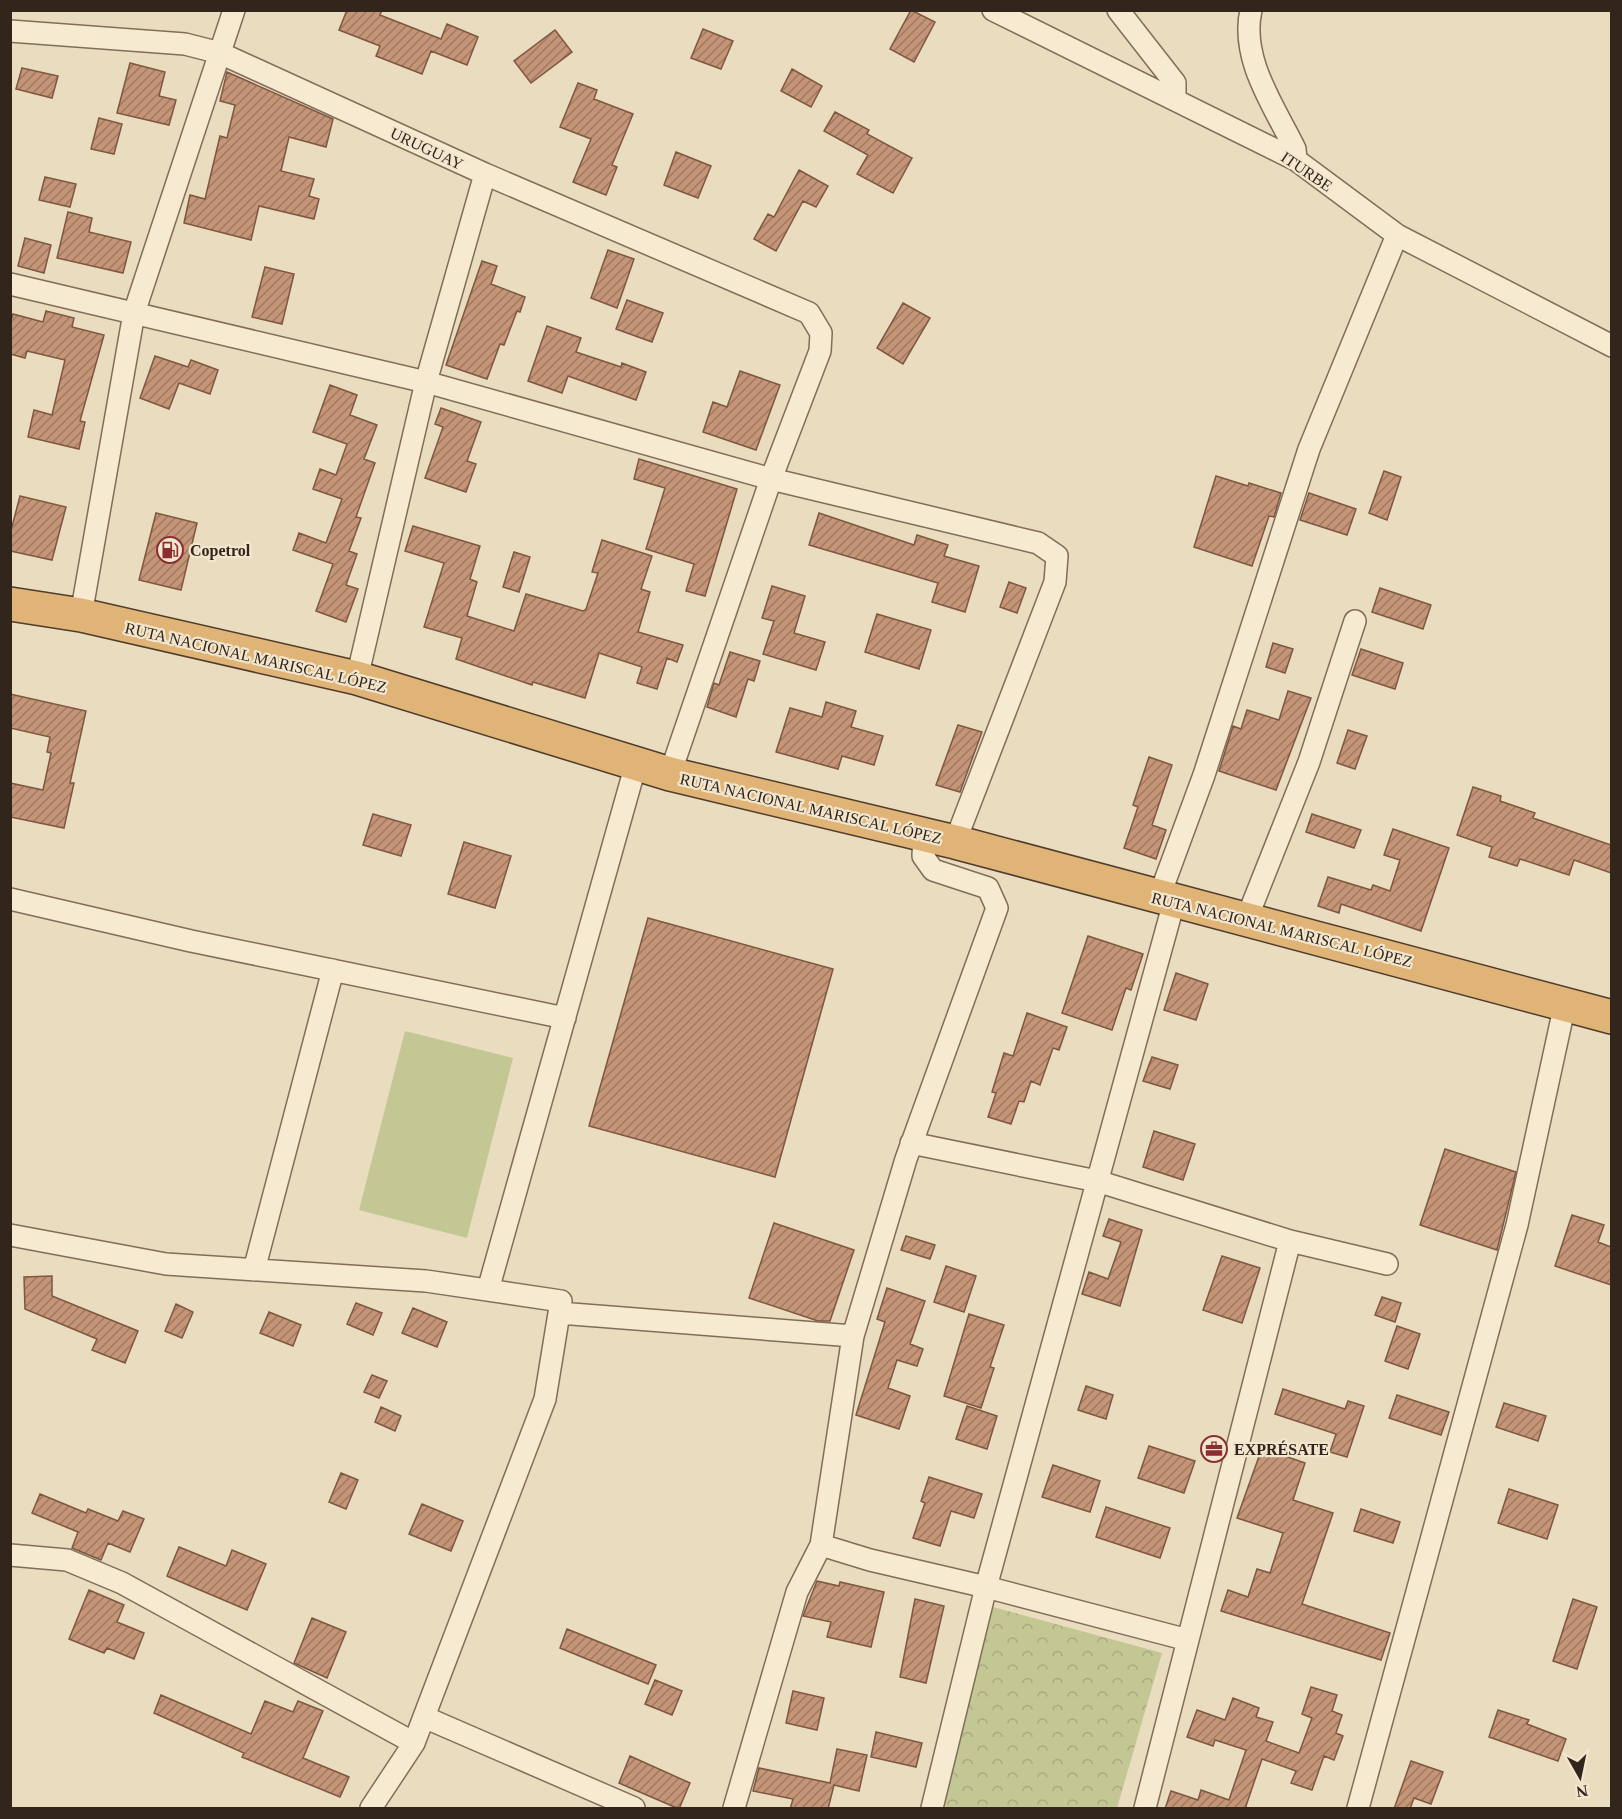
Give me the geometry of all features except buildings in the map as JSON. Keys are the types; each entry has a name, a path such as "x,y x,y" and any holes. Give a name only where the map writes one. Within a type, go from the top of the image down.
{"highway":[{"name":"RUTA NACIONAL MARISCAL LÓPEZ","path":"10,604 81,615 357,678 670,774 939,838 1247,918 1611,1017"}],"street":[{"path":"81,615 134,313 234,10"},
{"name":"ITURBE","path":"993,10 1296,160 1397,235 1611,346"},
{"path":"1118,10 1175,83 1175,99"},
{"path":"1251,10 1247,29 1250,54 1295,149 1296,160"},
{"name":"URUGUAY","path":"10,31 185,44 220,53 485,174 809,314 821,333 820,351 771,478"},
{"path":"357,678 426,382 485,174"},
{"path":"932,1809 986,1587 1097,1181 1167,899 1204,775 1309,449 1397,235"},
{"path":"10,284 426,382 771,478 1038,543 1057,556 1055,582 939,838 923,856 933,870 988,888 997,908 911,1143 853,1336 821,1545 797,1592 734,1809"},
{"path":"670,774 771,478"},
{"path":"1247,918 1309,762 1355,621"},
{"path":"488,1290 636,764"},
{"path":"10,899 565,1018"},
{"path":"254,1270 333,970"},
{"path":"1358,1809 1517,1225 1565,1004"},
{"path":"911,1143 1097,1181 1290,1241 1387,1264"},
{"path":"10,1234 166,1264 426,1281 561,1300 545,1399 414,1743 377,1805"},
{"path":"1145,1809 1290,1241"},
{"path":"559,1313 853,1336"},
{"path":"821,1545 870,1560 986,1587 1188,1640"},
{"path":"10,1555 67,1560 122,1583 414,1743"},
{"path":"424,1717 634,1809"}],"green space":[{"path":"405,1031 513,1058 467,1238 359,1210"},
{"path":"993,1607 1162,1653 1117,1808 943,1808"}],"place":[{"name":"Copetrol","path":"170,550"},
{"name":"EXPRÉSATE","path":"1214,1449"}]}
